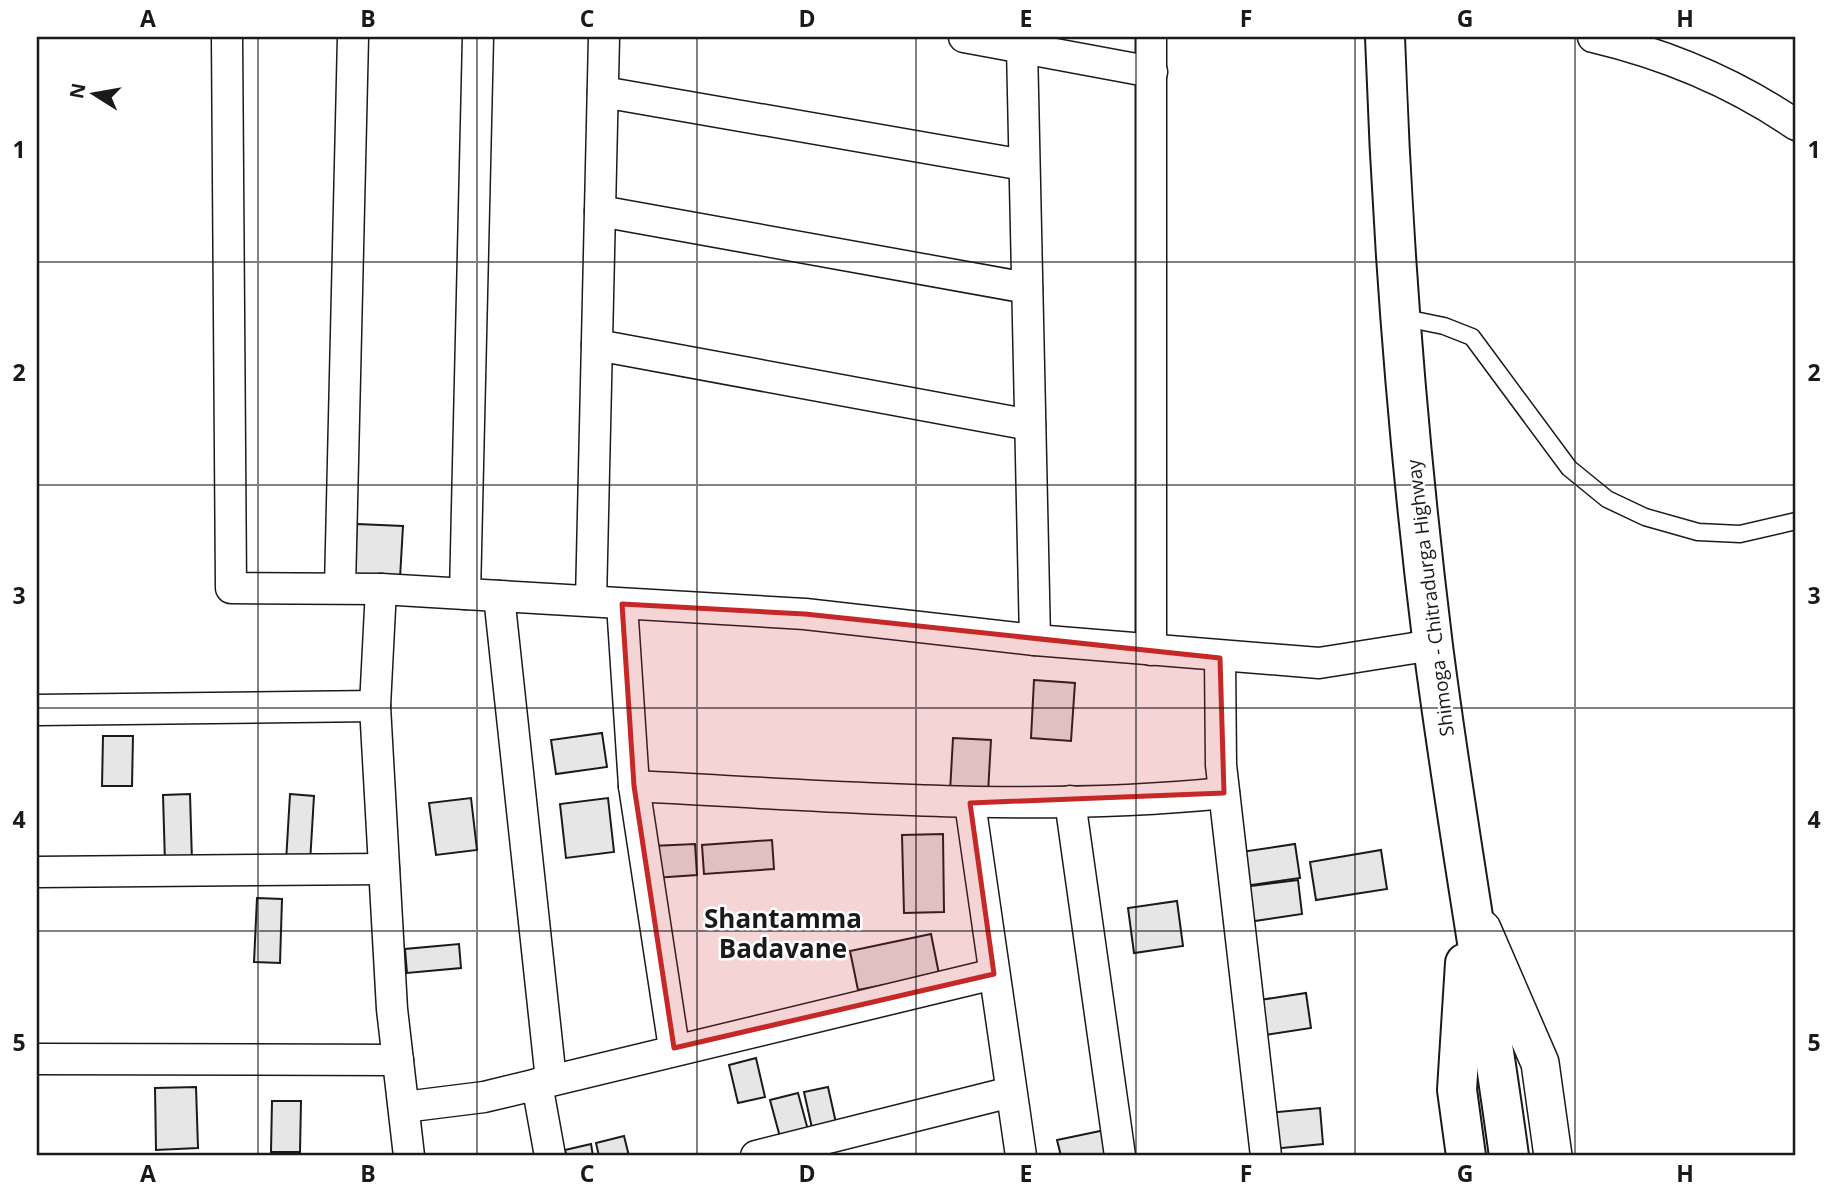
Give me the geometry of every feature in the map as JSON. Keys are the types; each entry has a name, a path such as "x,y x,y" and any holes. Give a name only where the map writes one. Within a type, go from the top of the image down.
{"main road":[{"name":"Shimoga - Chitradurga Highway","path":"1385,37 1389,163 1400,317 1433,645 1509,1156"},
{"path":"1466,1156 1457,1090 1469,900"}],"street":[{"path":"227,37 231,588 381,589 804,614 1035,640 1319,663 1433,645"},
{"path":"340,588 353,37"},
{"path":"465,594 478,37"},
{"path":"591,601 604,37"},
{"path":"964,37 1152,72"},
{"path":"1151,650 1152,37"},
{"path":"1593,37 1674,62 1756,97 1796,125"},
{"path":"1022,47 1035,640"},
{"path":"603,92 1024,165"},
{"path":"600,211 1027,288"},
{"path":"597,345 1030,425"},
{"path":"381,589 375,706 398,1060 409,1156"},
{"path":"499,596 550,1156"},
{"path":"622,604 634,786 674,1048"},
{"path":"1220,657 1221,765 1266,1156"},
{"path":"37,710 375,706"},
{"path":"634,786 970,803 1166,799 1224,793"},
{"path":"1070,801 1119,1156"},
{"path":"970,803 1021,1156"},
{"path":"37,872 384,869"},
{"path":"1469,900 1540,1063 1553,1156"},
{"path":"404,1107 484,1097 674,1048 994,974"},
{"path":"37,1059 398,1060"},
{"path":"756,1156 1011,1092"}],"lane":[{"path":"1400,317 1444,326 1472,337 1569,468 1607,499 1645,517 1698,532 1740,534 1796,522"}],"highlighted area":[{"path":"622,604 805,614 1220,658 1224,793 970,803 994,974 674,1048 634,786"}],"building":[{"path":"357,524 403,526 400,578 354,576"},
{"path":"1034,680 1075,683 1071,741 1031,738"},
{"path":"602,733 607,767 556,774 551,740"},
{"path":"103,736 133,736 132,786 102,786"},
{"path":"953,738 991,740 988,793 950,792"},
{"path":"190,794 192,862 165,863 163,795"},
{"path":"290,794 314,796 310,863 286,862"},
{"path":"471,798 477,850 436,855 429,803"},
{"path":"608,798 614,852 566,858 560,804"},
{"path":"943,834 944,912 904,913 902,835"},
{"path":"772,840 774,869 704,874 702,845"},
{"path":"695,844 697,875 654,878 652,846"},
{"path":"1295,844 1300,878 1238,887 1234,853"},
{"path":"1381,850 1387,889 1316,900 1310,862"},
{"path":"1298,880 1302,914 1241,923 1236,888"},
{"path":"257,898 282,899 280,963 254,962"},
{"path":"1177,901 1183,946 1134,953 1128,908"},
{"path":"931,934 939,974 858,990 850,951"},
{"path":"459,944 461,968 407,973 405,949"},
{"path":"1306,993 1311,1028 1258,1036 1253,1001"},
{"path":"756,1058 765,1097 738,1103 729,1065"},
{"path":"196,1087 198,1148 156,1150 155,1088"},
{"path":"828,1087 836,1123 812,1128 804,1092"},
{"path":"798,1093 808,1130 780,1137 770,1100"},
{"path":"272,1101 301,1101 300,1152 271,1152"},
{"path":"1320,1108 1323,1144 1272,1149 1268,1113"},
{"path":"1105,1130 1111,1156 1061,1156 1057,1140"},
{"path":"624,1136 629,1156 599,1156 596,1143"},
{"path":"591,1144 593,1156 567,1156 565,1150"}],"district":[{"name":"Shantamma Badavane","path":"783,933"}]}
